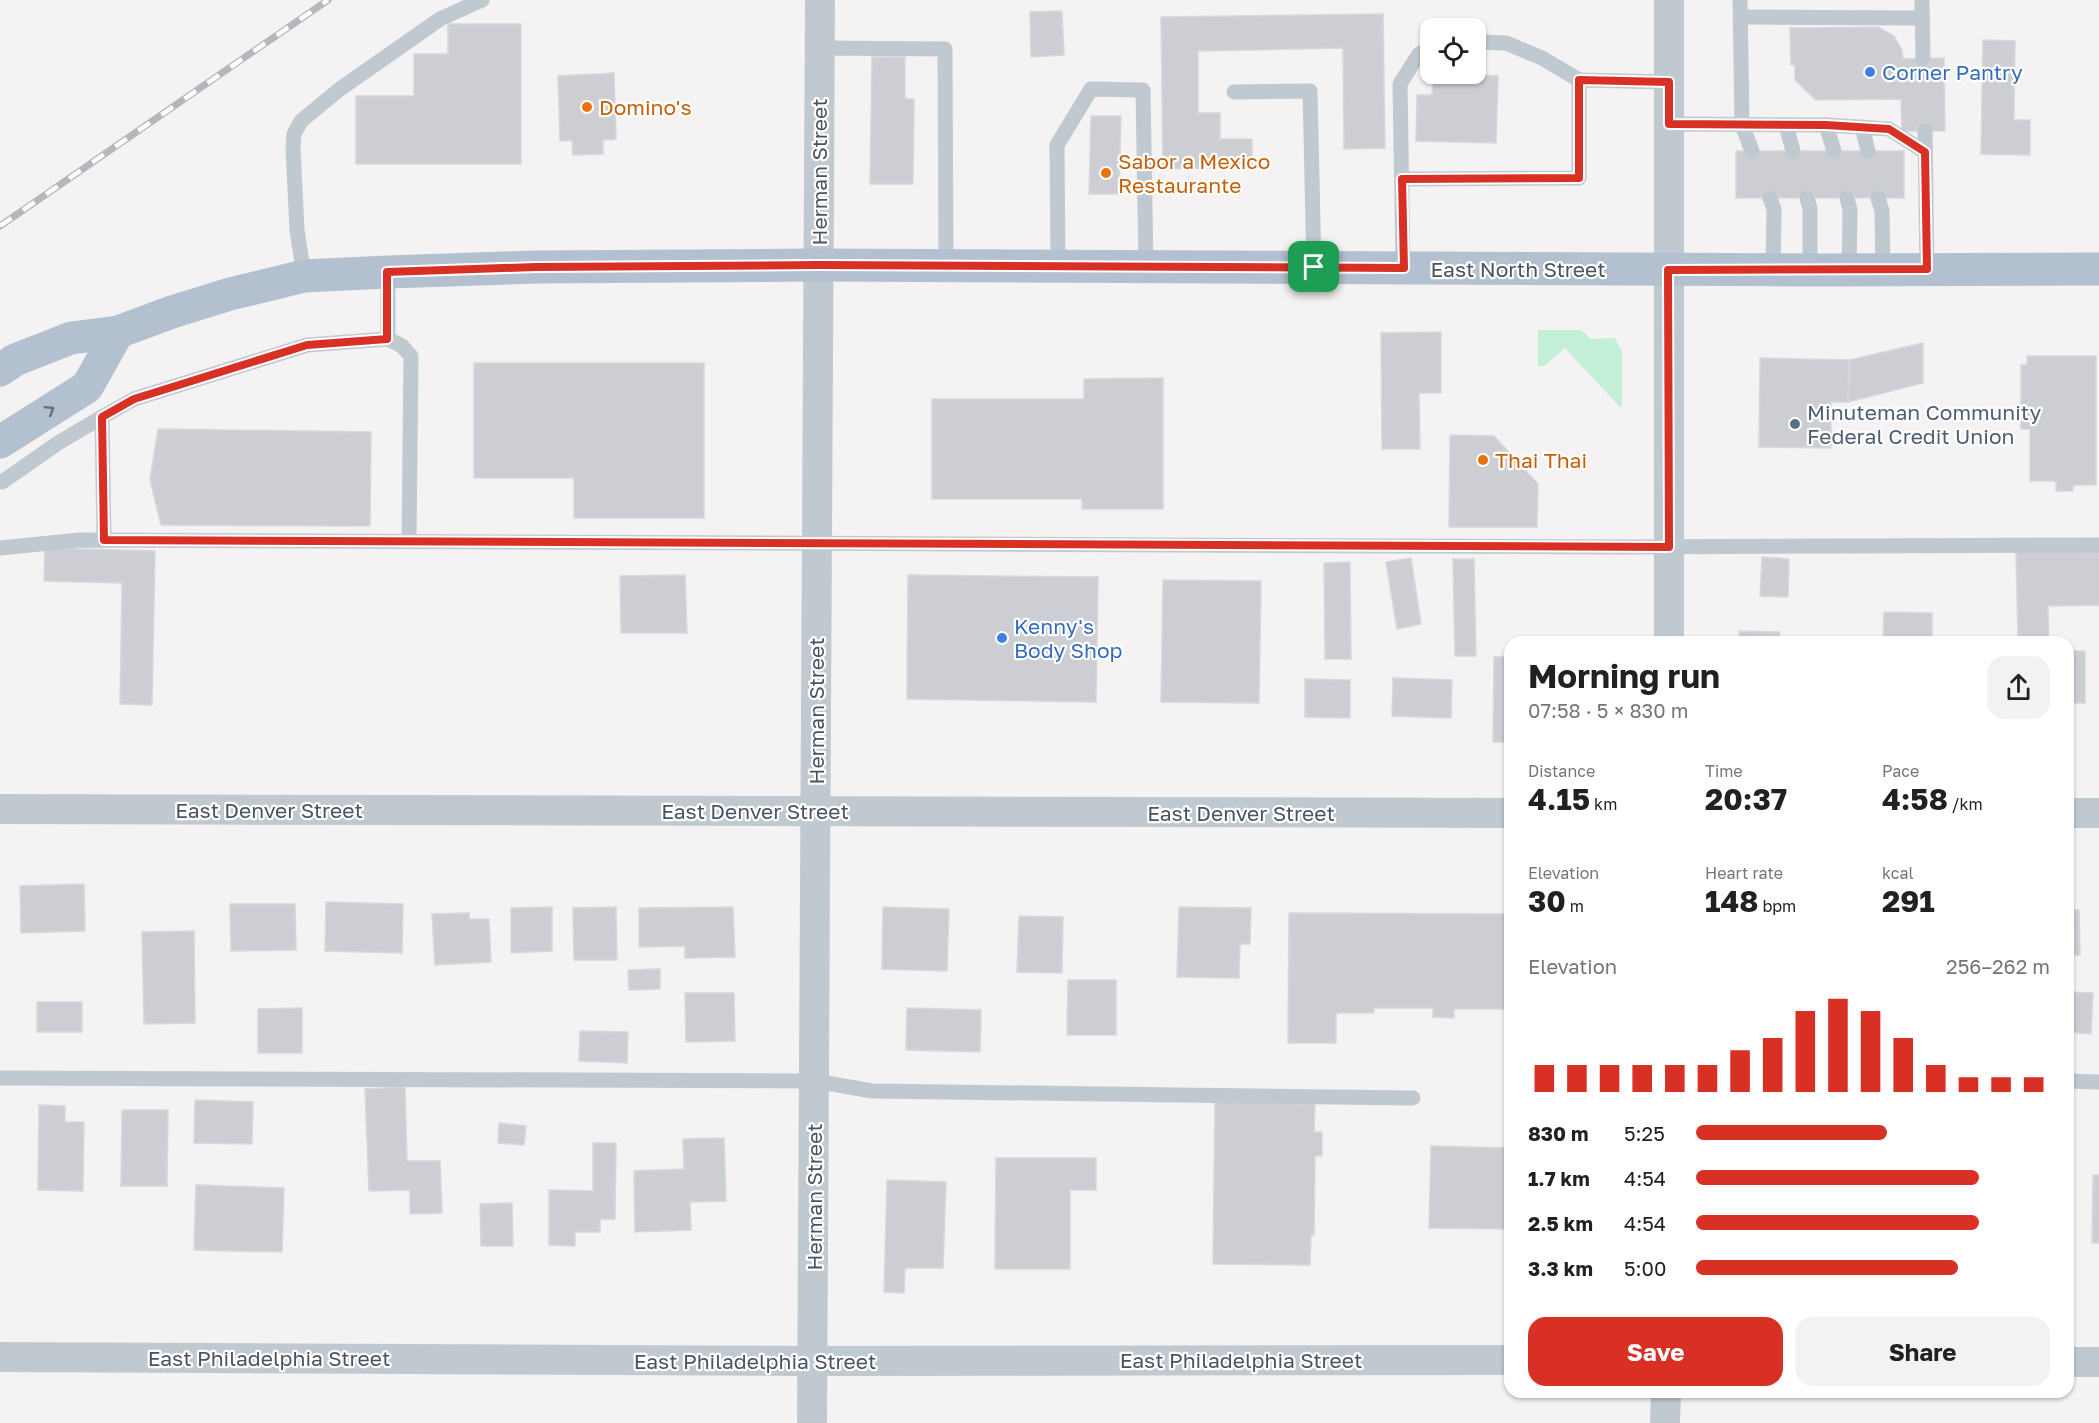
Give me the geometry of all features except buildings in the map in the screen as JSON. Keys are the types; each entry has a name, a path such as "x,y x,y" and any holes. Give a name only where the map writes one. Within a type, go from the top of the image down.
{"main road":[{"name":"East North Street","path":"0,370 15,360 71,338 118,332 218,298 304,276 387,272 536,267 818,265 1668,270 2099,269"},
{"path":"0,442 87,387 118,332"},
{"path":"0,388 71,338"}],"street":[{"name":"Herman Street","path":"812,1423 820,0"},
{"path":"1669,0 1669,636"},
{"name":"East Denver Street","path":"0,809 1504,813"},
{"path":"2074,813 2099,813"},
{"name":"East Philadelphia Street","path":"0,1357 812,1361 1504,1360"},
{"path":"2074,1362 2099,1362"},
{"path":"1665,1423 1666,1398"}],"lane":[{"path":"304,276 297,230 292,148 294,134 301,121 340,89 440,19 482,0"},
{"path":"1740,0 1742,125 1752,151"},
{"path":"1922,0 1923,58"},
{"path":"1740,17 1922,18"},
{"path":"1486,42 1506,43 1542,58 1579,80 1669,82"},
{"path":"820,48 945,49 946,266"},
{"path":"1404,268 1400,84 1420,53"},
{"path":"1402,179 1579,178 1579,80"},
{"path":"1058,266 1057,145 1091,89 1143,90 1146,267"},
{"path":"1234,92 1310,91 1314,267"},
{"path":"1669,124 1826,125 1889,129 1925,152"},
{"path":"1786,125 1793,151"},
{"path":"1826,125 1834,151"},
{"path":"1862,127 1868,151"},
{"path":"1925,131 1927,269"},
{"path":"1770,198 1773,209 1773,270"},
{"path":"1807,198 1810,209 1810,270"},
{"path":"1847,198 1850,210 1849,270"},
{"path":"1878,198 1882,211 1883,270"},
{"path":"387,272 387,339"},
{"path":"2,482 58,444 134,399 307,345 387,339 402,346 411,356 409,541"},
{"path":"102,417 104,540"},
{"path":"0,548 104,540 1669,547 2099,545"},
{"path":"0,1078 814,1082 872,1091 1413,1098"},
{"path":"2074,1081 2099,1082"}],"green space":[{"path":"1538,330 1581,330 1591,339 1615,338 1622,352 1622,406 1619,406 1565,348 1544,366 1538,366"}],"railway":[{"path":"0,226 328,0"}],"place":[{"name":"Corner Pantry","path":"1870,72"},
{"name":"Domino's","path":"587,107"},
{"name":"Sabor a Mexico Restaurante","path":"1106,173"},
{"name":"Minuteman Community Federal Credit Union","path":"1795,424"},
{"name":"Thai Thai","path":"1483,460"},
{"name":"Kenny's Body Shop","path":"1002,638"}],"route":[{"path":"1579,80 1669,82 1669,124 1826,125 1889,129 1925,152 1927,269 1668,270 1669,547 104,540 102,417 134,399 307,345 387,339 387,272 536,267 818,265 1314,267 1404,268 1402,179 1579,178 1579,80"}]}
